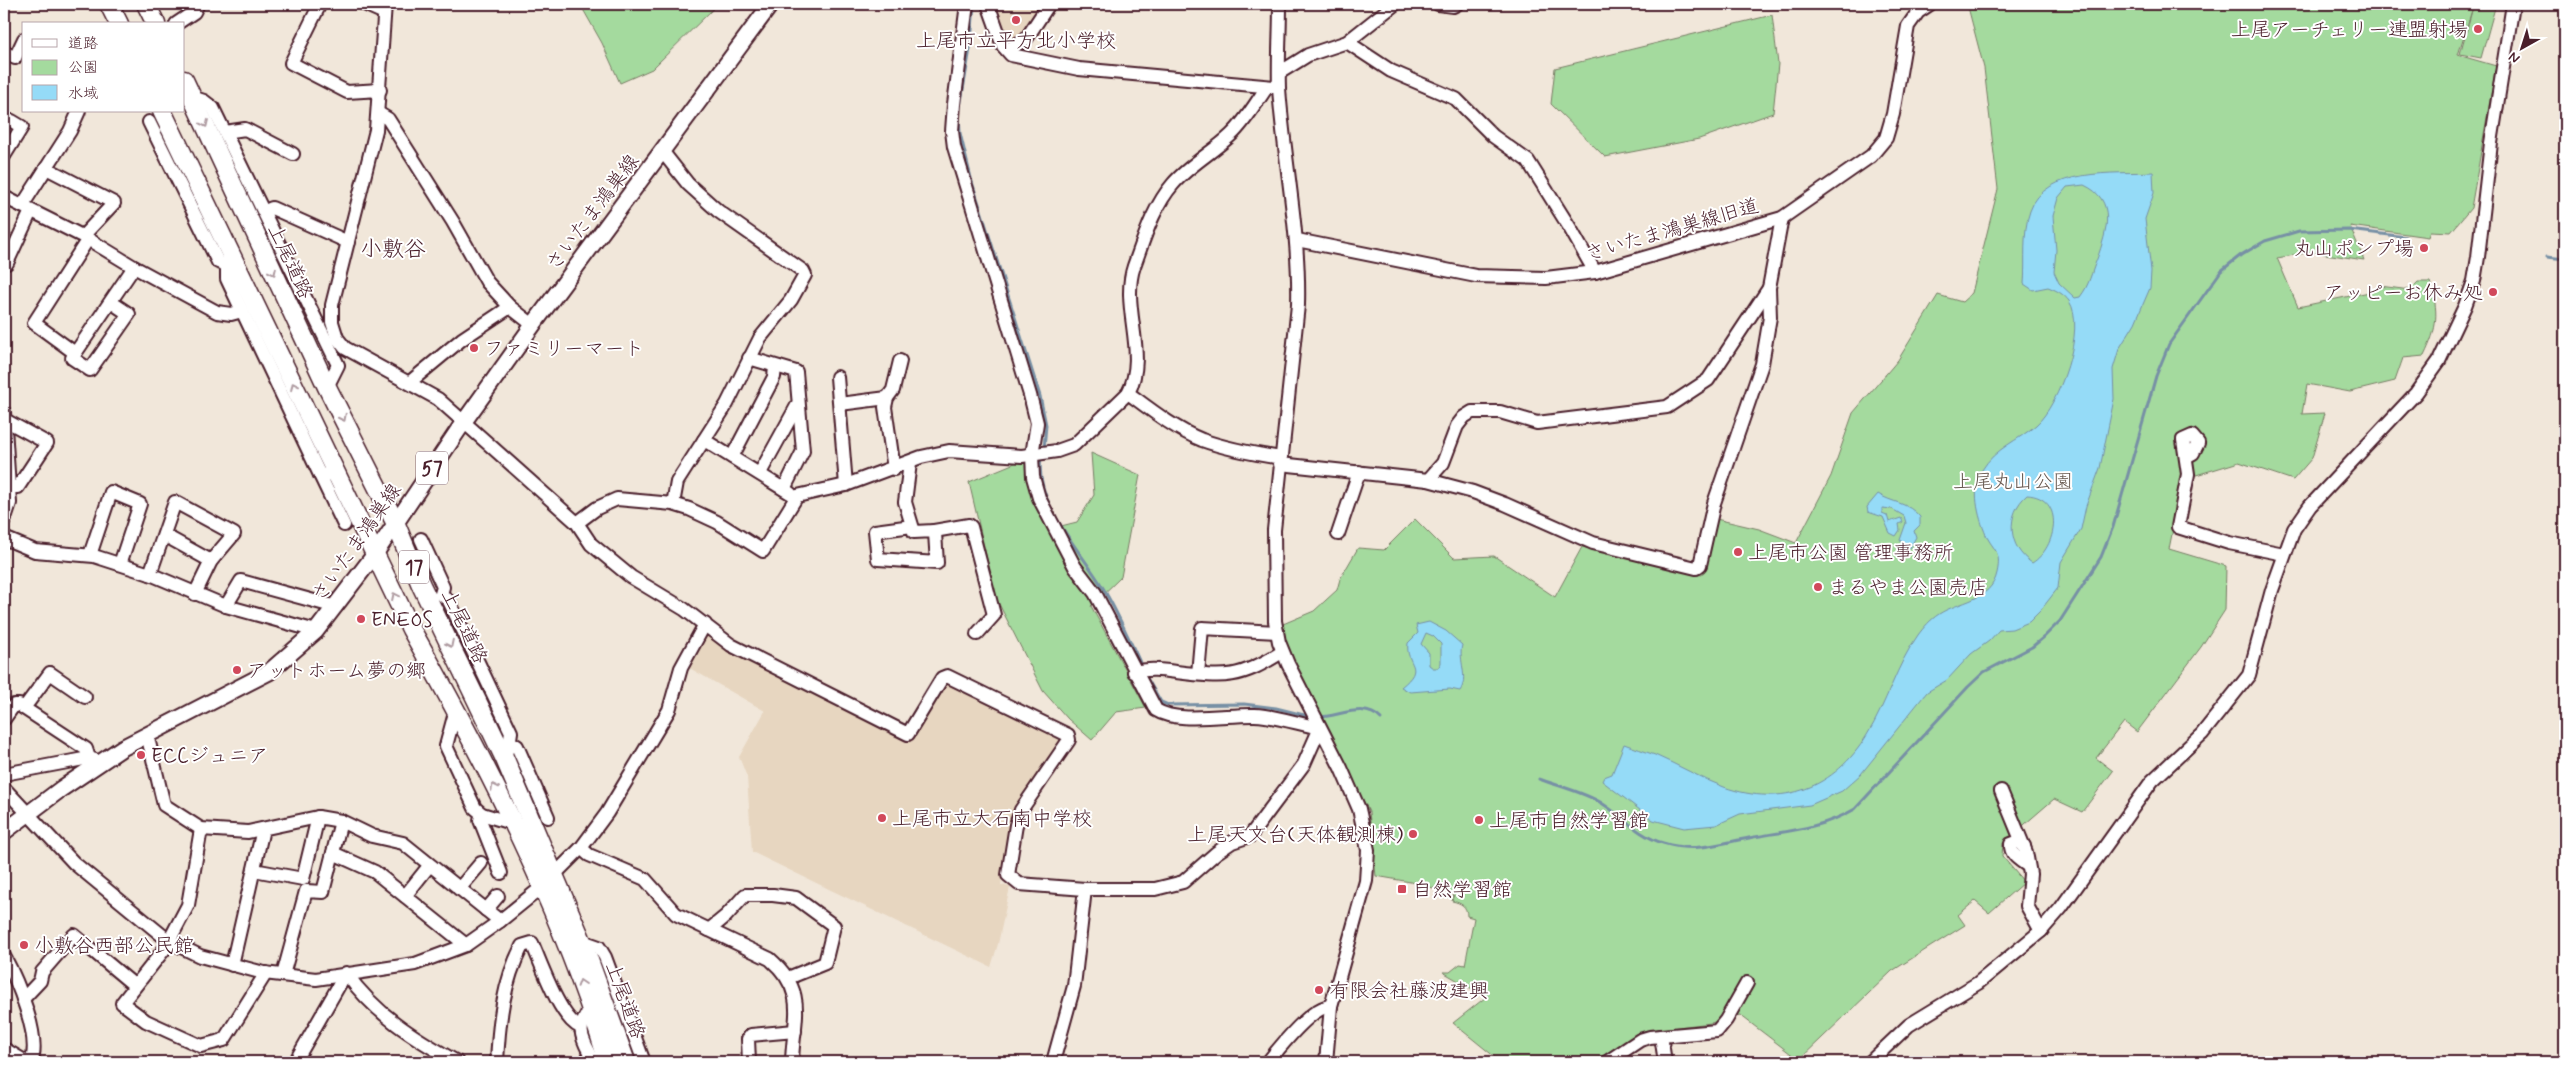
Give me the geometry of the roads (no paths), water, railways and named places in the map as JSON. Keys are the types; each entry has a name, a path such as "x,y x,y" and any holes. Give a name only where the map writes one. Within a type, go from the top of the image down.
{"highway":[{"path":"109,4 118,22"},
{"path":"146,4 155,22"},
{"name":"上尾道路","path":"185,82 327,387 395,522 421,585 507,749 582,940 626,1062"},
{"name":"上尾道路","path":"156,116 229,261 329,475 375,554 411,629 456,709 512,823 570,952 608,1062"}],"main road":[{"name":"さいたま鴻巣線","path":"4,832 94,760 238,690 269,672 316,631 375,554 463,422 533,325 770,4"}],"street":[{"path":"179,22 194,12 198,4"},
{"path":"320,4 291,63 347,92 380,90"},
{"path":"327,387 338,365 332,339 332,305 376,130 378,113 384,8 364,4"},
{"path":"967,4 954,104 952,131 954,147 1037,423 1032,455 1033,477 1039,498 1075,567 1095,593 1152,705 1162,714 1180,716 1257,715 1320,728"},
{"path":"988,4 1003,46 1011,55 1079,69 1273,87"},
{"path":"1007,50 1026,39 1049,4"},
{"path":"704,440 797,496 846,485 894,469 921,457 950,451 1032,455 1056,451 1074,445 1128,393 1134,382 1135,363 1129,284 1154,214 1174,183 1232,134 1273,87 1279,73 1280,4"},
{"path":"1279,73 1308,55 1347,42 1395,4"},
{"path":"1438,4 1453,6 1456,4"},
{"name":"さいたま鴻巣線旧道","path":"1297,240 1476,276 1546,278 1595,272 1782,218 1871,156 1886,138 1893,114 1908,26 1913,17 1930,4"},
{"path":"1870,1062 1909,1025 1978,983 2041,931 2061,908 2152,781 2202,734 2249,675 2284,554 2294,528 2305,513 2416,394 2439,361 2465,306 2475,273 2491,143 2513,4"},
{"path":"1347,42 1398,75 1456,99 1493,136 1528,161 1595,272"},
{"path":"4,52 14,58 22,43"},
{"path":"1273,87 1297,240 1298,305 1274,530 1273,595 1277,632 1282,652 1341,768 1359,808 1368,850 1366,881 1331,1006 1326,1062"},
{"path":"192,97 204,101 213,108 332,339 361,359 410,382 438,399 577,523 591,544 631,577 705,624 731,646 908,734 942,678 947,676 1068,734 1069,740 1021,810 1012,842 1008,875 1019,884 1085,889 1155,889 1173,886 1192,877 1216,853 1232,842 1250,836 1304,764 1320,728"},
{"path":"7,263 26,208 46,168 70,131 79,112"},
{"path":"378,113 388,119 453,222 487,282 510,307 533,325"},
{"path":"4,156 22,127 12,121"},
{"path":"225,132 245,129 293,154"},
{"path":"662,152 688,184 718,212 803,271 805,275 791,300 760,338 727,404 677,482 673,504"},
{"path":"46,168 114,203 85,237 34,323 75,353"},
{"path":"4,197 85,237 134,267 217,312 230,314 242,311"},
{"path":"265,211 272,208 348,242"},
{"path":"1128,393 1172,424 1203,440 1281,461 1428,480 1489,498 1593,544 1696,568 1700,565 1714,503 1762,364 1770,317 1769,288 1781,233 1782,218"},
{"path":"229,261 227,279 329,475 344,525"},
{"path":"111,302 129,314 90,370 72,358 134,267"},
{"path":"1428,480 1443,463 1457,426 1464,417 1472,412 1500,412 1537,423 1667,407 1680,400 1708,380 1769,288"},
{"path":"410,382 462,339 510,307"},
{"path":"749,358 796,372 802,455 784,489"},
{"path":"894,469 885,408 887,398 893,390 900,361"},
{"path":"732,457 774,377 775,367"},
{"path":"837,377 846,485"},
{"path":"840,404 887,398"},
{"path":"760,473 798,404"},
{"path":"4,416 47,443 18,487 9,487"},
{"path":"4,416 10,503 4,521"},
{"path":"2186,457 2188,474 2178,527 2230,543 2284,554"},
{"path":"910,463 905,502 914,532 934,531 969,525 971,527 994,615 977,634"},
{"path":"1338,534 1359,472"},
{"path":"90,555 110,492 140,504 120,564"},
{"path":"577,523 597,508 617,499 673,504 717,522 763,551 797,496"},
{"path":"150,574 175,502 234,534 211,561 195,594"},
{"path":"912,526 875,531 878,559 938,563 934,531"},
{"path":"164,535 211,561"},
{"path":"4,538 35,551 90,555 150,574 226,606 316,631"},
{"path":"421,539 443,587 440,594"},
{"path":"226,606 241,581 336,607"},
{"path":"421,585 440,594 449,601 511,732 507,749 518,746 548,817"},
{"path":"4,788 74,863 170,942 200,956 232,966 266,973 316,979 346,972 414,964 466,945 500,922 542,887 581,848 607,813 669,710 681,668 705,624"},
{"path":"1198,674 1202,628 1277,632"},
{"path":"1134,672 1147,669 1219,676 1240,674 1257,668 1282,652"},
{"path":"24,708 50,673 85,697"},
{"path":"4,719 14,705 24,708 86,749 94,760 4,774"},
{"path":"456,709 446,746 475,808 482,814 512,823"},
{"path":"147,734 164,805 201,829 243,832 318,817 341,821 372,836 403,843 500,922"},
{"path":"2001,791 2024,846 2030,874 2027,906 2041,931"},
{"path":"482,814 480,820 501,873"},
{"path":"254,870 303,879 318,817"},
{"path":"283,975 306,891 323,892 341,821"},
{"path":"201,829 187,909 170,942 122,1002 127,1008 160,1028 203,1046 224,1040 266,973"},
{"path":"232,966 263,829"},
{"path":"581,848 589,855 645,879 676,914 770,960 788,978 796,1005 792,1062"},
{"path":"333,854 375,872 466,945"},
{"path":"459,889 481,862"},
{"path":"405,896 429,866"},
{"path":"1053,1062 1074,986 1085,889"},
{"path":"709,930 726,916 745,895 773,895 796,898 834,926 825,963 788,978"},
{"path":"486,910 498,896"},
{"path":"23,999 40,981 42,972 74,935 134,986"},
{"path":"582,940 600,947 644,1062"},
{"path":"497,1062 504,992 512,966 522,946 532,943 556,996 574,1024 580,1027"},
{"path":"4,956 23,999 29,1018 34,1056 31,1062"},
{"path":"295,1062 346,972"},
{"path":"346,972 372,1005 388,1019 457,1062"},
{"path":"1607,1062 1640,1040 1661,1036 1717,1031 1726,1020 1747,983"},
{"path":"1268,1062 1279,1048 1310,1017 1324,1006 1331,1006"},
{"path":"590,1009 580,1027 581,1034 594,1062"},
{"path":"750,1062 748,1039 751,1035 795,1031"},
{"path":"1661,1036 1665,1062"},
{"path":"4,1050 26,1062"}],"water":[{"path":"2153,172 2154,193 2145,219 2151,271 2150,288 2135,323 2119,349 2113,369 2114,399 2100,468 2086,506 2081,529 2061,562 2058,588 2040,611 2029,622 2012,629 1999,630 1989,641 1971,654 1947,680 1927,692 1861,774 1842,791 1810,805 1740,814 1716,825 1684,828 1653,820 1602,781 1604,777 1612,774 1624,744 1655,755 1724,787 1746,793 1767,795 1787,794 1806,789 1823,780 1839,768 1854,753 1874,723 1910,647 1918,635 1939,614 1981,595 1994,582 1997,573 1998,555 1986,535 1980,520 1976,494 1979,477 1987,462 1993,456 2029,431 2045,415 2068,366 2075,329 2074,313 2069,301 2060,292 2048,287 2033,290 2024,284 2025,238 2030,211 2038,197 2050,187 2065,180 2101,174","holes":["2084,185 2094,191 2101,199 2107,217 2104,238 2088,283 2080,297 2075,298 2059,283 2054,272 2056,250 2053,216 2058,198 2067,187","2027,495 2039,498 2048,504 2054,524 2047,546 2041,556 2032,563 2018,549 2012,530 2015,512"]},
{"path":"1878,494 1910,508 1920,517 1920,525 1914,531 1916,537 1910,548 1905,548 1900,540 1906,523 1904,516 1892,509 1882,508 1882,513 1887,515 1889,522 1901,518 1903,522 1899,524 1900,530 1896,536 1890,533 1883,517 1868,512 1867,507"},
{"path":"1429,622 1446,631 1462,645 1461,657 1464,680 1460,691 1450,689 1410,692 1401,687 1409,680 1414,670 1409,657 1408,643 1418,633 1416,625","holes":["1426,633 1433,636 1441,644 1441,663 1438,668 1433,668 1429,665 1429,653 1421,644"]}],"waterway":[{"path":"974,4 971,43 959,113 960,133 972,182 1040,396 1046,425 1044,449"},
{"path":"1539,779 1596,800 1646,836 1675,846 1706,846 1803,828 1829,821 1855,809 1984,672 2032,647 2060,621 2101,557 2113,527 2156,376 2169,344 2221,271 2241,255 2265,241 2299,231 2349,230 2406,237"},
{"path":"2547,257 2565,259"},
{"path":"1041,457 1041,475 1045,494 1053,512 1107,595 1142,667"},
{"path":"1144,673 1161,702 1168,705 1244,704 1276,708 1312,717"},
{"path":"1318,717 1359,710 1367,711 1381,719"}],"place":[{"name":"上尾市立平方北小学校","path":"1016,20"},
{"name":"上尾アーチェリー連盟射場","path":"2478,29"},
{"name":"丸山ポンプ場","path":"2424,248"},
{"name":"アッピーお休み処","path":"2493,292"},
{"name":"ファミリーマート","path":"474,348"},
{"name":"上尾市公園 管理事務所","path":"1738,552"},
{"name":"まるやま公園売店","path":"1818,587"},
{"name":"ENEOS","path":"361,619"},
{"name":"アットホーム夢の郷","path":"237,670"},
{"name":"ECCジュニア","path":"141,755"},
{"name":"上尾市立大石南中学校","path":"882,818"},
{"name":"上尾市自然学習館","path":"1479,820"},
{"name":"上尾天文台(天体観測棟)","path":"1413,834"},
{"name":"自然学習館","path":"1402,889"},
{"name":"小敷谷西部公民館","path":"24,945"},
{"name":"有限会社藤波建興","path":"1319,990"}],"district":[{"name":"小敷谷","path":"393,248"}],"park label":[{"name":"上尾丸山公園","path":"2013,481"}]}
